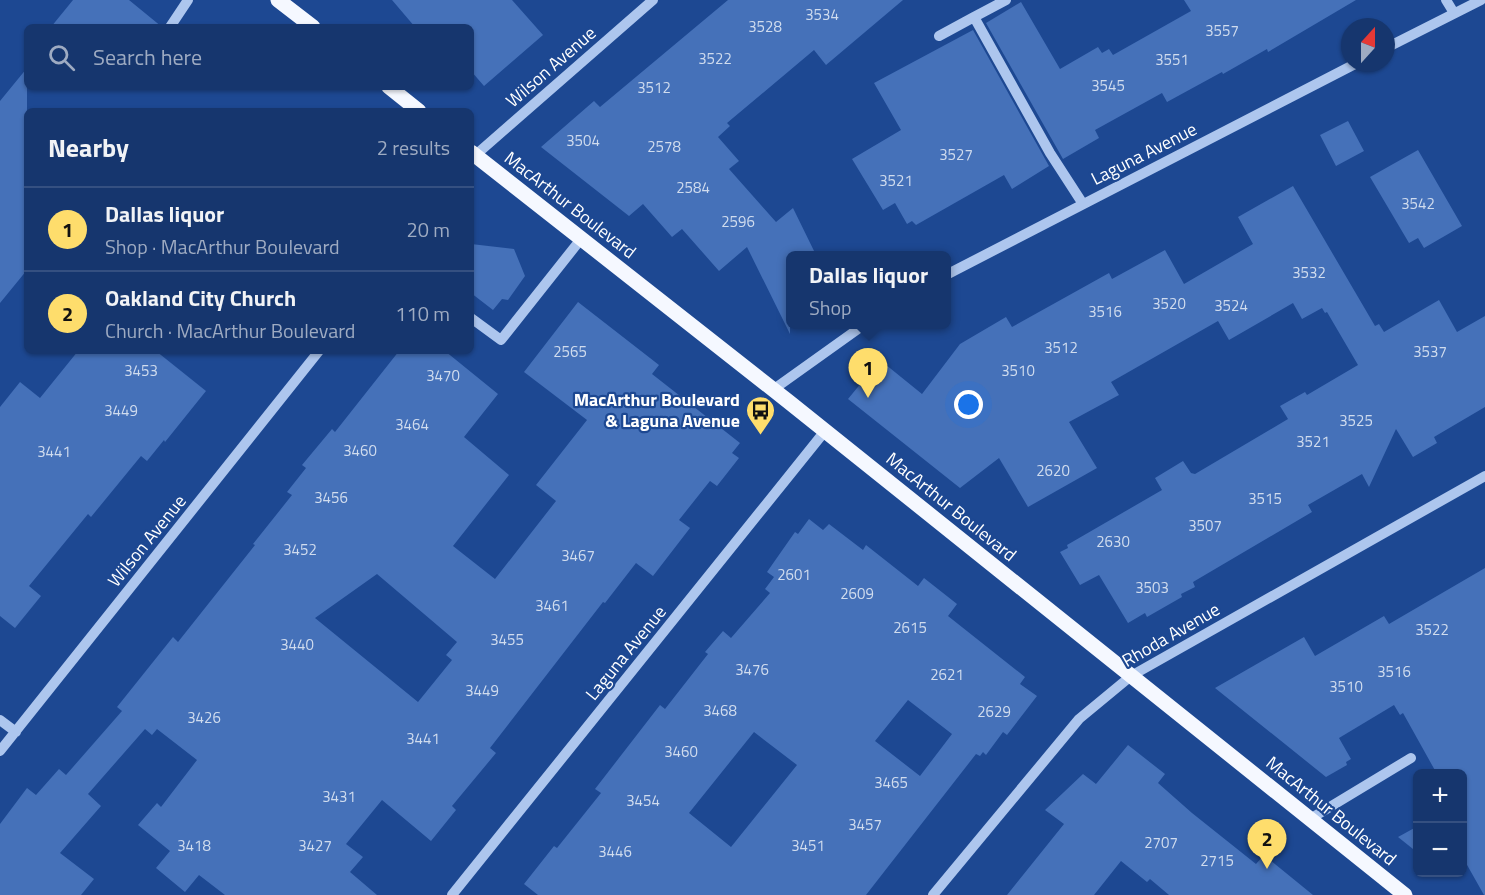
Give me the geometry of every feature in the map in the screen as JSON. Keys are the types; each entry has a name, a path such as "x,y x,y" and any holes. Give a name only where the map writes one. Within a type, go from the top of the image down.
{"main road":[{"path":"279,0 309,24"},
{"path":"393,90 415,108"},
{"name":"MacArthur Boulevard","path":"474,158 774,389 1405,895"}],"street":[{"path":"172,24 188,0"},
{"name":"Wilson Avenue","path":"474,154 653,0"},
{"path":"939,36 1006,0"},
{"path":"1446,0 1454,13"},
{"path":"1395,43 1481,0"},
{"path":"974,18 1050,153 1083,204"},
{"name":"Laguna Avenue","path":"951,272 1341,71"},
{"path":"474,320 501,339 581,239"},
{"path":"774,389 858,329"},
{"name":"Wilson Avenue","path":"0,751 317,354"},
{"name":"Laguna Avenue","path":"452,895 825,431"},
{"name":"Rhoda Avenue","path":"933,895 1079,719 1131,676 1485,476"},
{"path":"0,720 16,732"},
{"path":"1310,819 1411,758"}],"building":[{"path":"73,0 129,0 158,24 53,24"},
{"path":"392,0 512,0 543,35 484,86 474,74 474,24 412,24"},
{"path":"728,0 903,0 826,65 814,50 727,123 730,126 718,137 739,161 729,169 776,222 793,208 814,251 786,251 786,326 747,247 719,271 682,229 672,237 643,204 629,216 541,147 594,101 600,107"},
{"path":"1184,0 1356,0 1268,52 1267,49 1167,102 1162,93 1095,130 1099,138 1063,159 986,23 1021,2 1060,69 1098,47 1102,53 1109,49 1113,55 1191,11"},
{"path":"973,30 1049,166 1012,189 1004,175 916,225 912,221 907,224 895,203 883,210 852,159 901,130 874,83"},
{"path":"24,72 27,108 24,108 24,274 0,303 0,101"},
{"path":"1348,121 1364,151 1336,166 1320,135"},
{"path":"1418,150 1462,226 1424,248 1418,238 1409,243 1370,177"},
{"path":"1293,186 1375,326 1379,324 1384,332 1439,300 1457,332 1485,316 1485,407 1434,437 1437,443 1413,457 1396,429 1369,487 1362,474 1308,505 1312,512 1193,582 1195,587 1181,594 1182,597 1147,617 1145,613 1128,623 1099,575 1080,585 1060,552 1068,548 1067,545 1162,490 1155,478 1183,461 1191,473 1195,474 1288,419 1280,406 1305,392 1307,395 1358,365 1327,312 1325,313 1322,308 1302,319 1293,303 1229,340 1218,321 1111,382 1119,395 1069,422 1097,468 1028,507 999,458 960,488 848,399 880,360 922,394 960,344 1006,317 1012,327 1109,273 1112,279 1165,250 1184,284 1253,244 1238,217"},
{"path":"474,244 514,249 525,276 508,300 502,299 493,310 474,295"},
{"path":"578,302 659,365 652,374 740,443 732,453 739,458 717,486 710,481 679,520 690,528 653,576 636,563 605,603 603,602 490,748 496,753 452,806 456,810 431,841 382,800 346,844 363,857 350,872 377,895 225,895 199,875 185,892 156,868 170,851 138,825 157,803 161,807 197,760 157,729 152,735 145,729 88,794 101,806 60,853 94,879 81,895 0,895 0,824 27,788 36,795 59,769 66,775 122,711 117,707 173,637 178,642 292,495 287,492 306,468 302,465 332,429 335,432 397,354 449,354 498,394 464,437 509,475 453,546 495,579 556,501 536,485 587,420 524,372","holes":["377,574 457,642 446,655 452,660 418,702 315,618"]},
{"path":"76,354 160,354 206,391 147,461 141,456 91,517 88,514 29,586 41,596 15,628 0,616 0,407 20,382 40,398"},
{"path":"809,519 823,530 829,524 863,550 866,545 918,586 924,578 957,604 948,616 1025,677 1020,684 1037,696 1007,735 1003,732 986,755 983,752 980,756 976,754 866,895 538,895 524,884 554,846 557,848 601,793 595,789 660,705 665,709 708,654 705,652 723,631 731,638 770,593 765,589 774,577 767,572 795,532 798,534","holes":["908,700 952,734 920,776 875,741","754,732 797,765 731,847 689,813"]},
{"path":"1485,568 1485,895 1467,865 1467,769 1434,769 1403,713 1400,715 1394,705 1339,738 1351,759 1346,762 1347,765 1326,777 1215,688 1304,637 1315,656 1384,616 1389,624"},
{"path":"1128,745 1165,774 1158,783 1192,813 1256,864 1264,855 1313,895 1169,895 1150,879 1147,882 1121,861 1094,895 1007,895 1064,824 1045,810 1083,774 1096,784"},
{"path":"1413,829 1413,849 1398,837"}],"place":[{"name":"Dallas liquor","path":"868,398"},
{"name":"MacArthur Boulevard & Laguna Avenue","path":"761,436"},
{"name":"Oakland City Church","path":"1267,869"}]}
